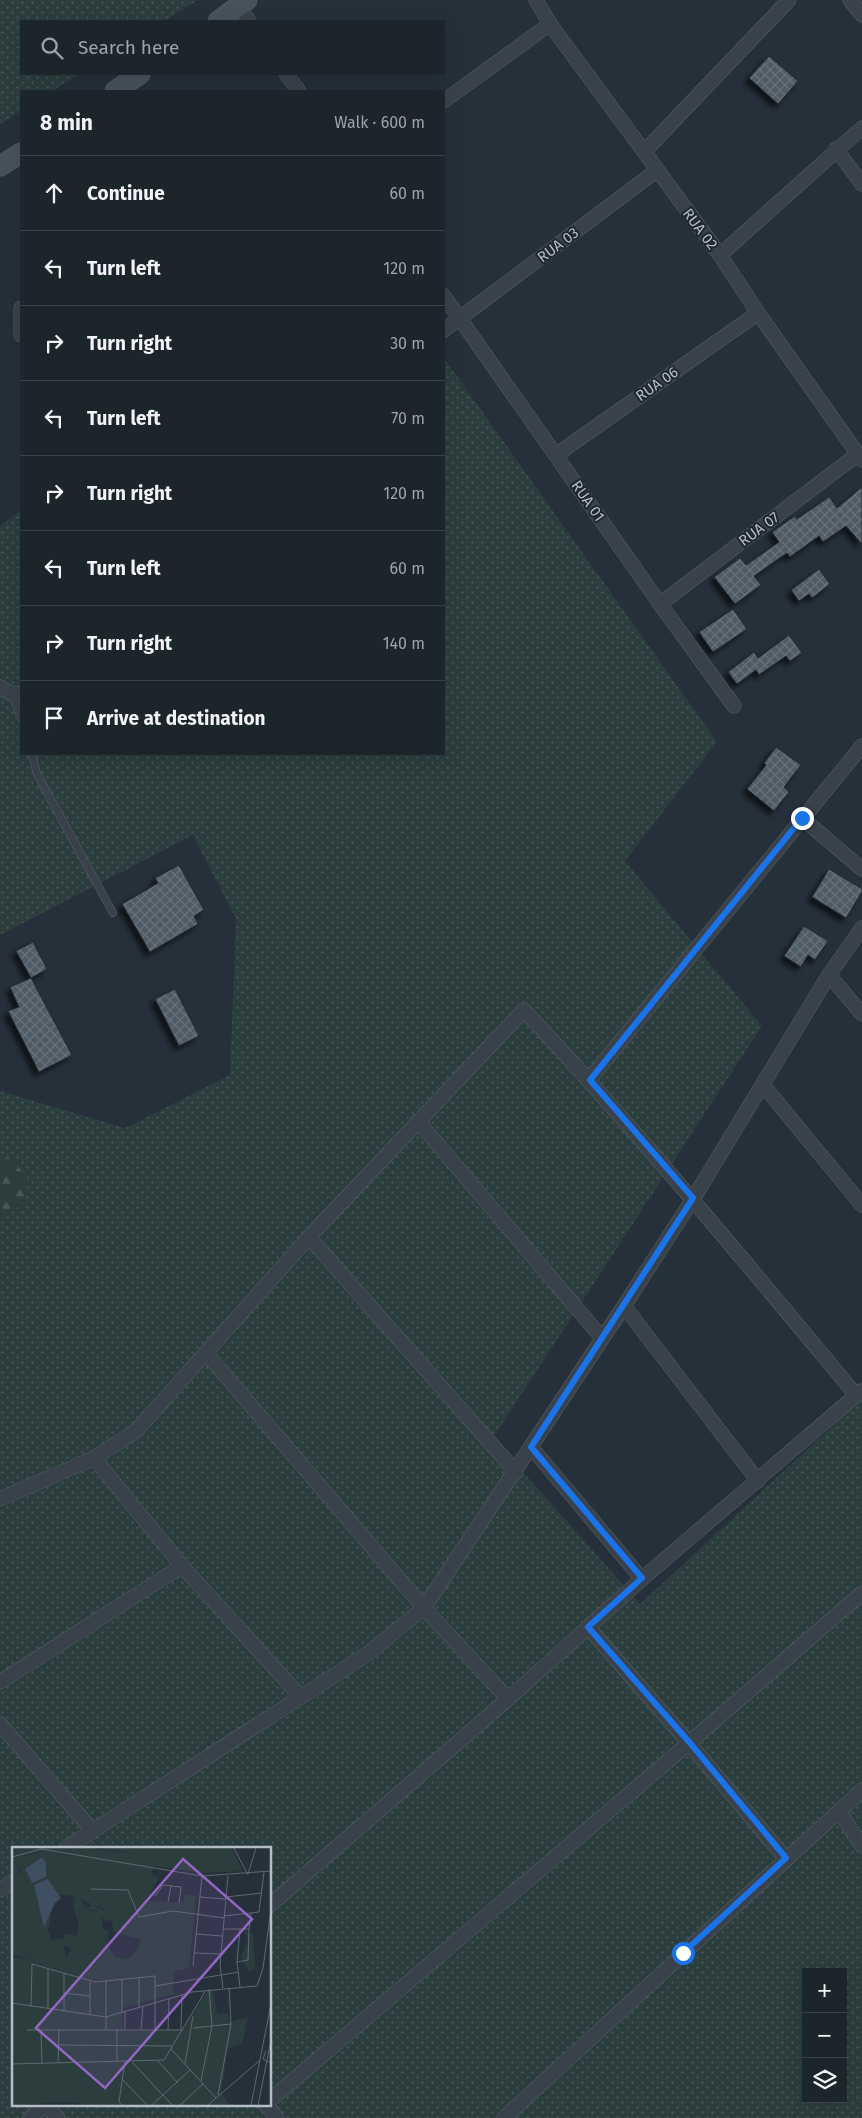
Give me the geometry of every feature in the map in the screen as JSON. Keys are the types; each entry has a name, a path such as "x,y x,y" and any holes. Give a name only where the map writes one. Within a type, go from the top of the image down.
{"street":[{"path":"644,152 789,0"},
{"path":"850,0 862,15"},
{"name":"RUA 02","path":"539,1 550,24 656,171 720,255 758,313 860,457"},
{"path":"220,20 245,10"},
{"path":"445,100 550,24"},
{"path":"116,90 139,75"},
{"path":"287,75 298,90"},
{"path":"720,255 836,149 862,128"},
{"path":"836,149 862,184"},
{"path":"0,166 20,154"},
{"name":"RUA 03","path":"445,329 656,171"},
{"name":"RUA 01","path":"445,297 660,604 734,706"},
{"name":"RUA 06","path":"556,455 758,313"},
{"name":"RUA 07","path":"660,604 860,457"},
{"path":"590,1080 862,746"},
{"path":"802,818 862,869"},
{"path":"68,1847 366,1655 424,1608 516,1472 624,1306 763,1085 828,975 862,928"},
{"path":"828,975 862,1014"},
{"path":"0,1500 94,1458 136,1431 309,1237 524,1010 590,1080 859,1393 642,1578 508,1699 271,1904"},
{"path":"763,1085 862,1205"},
{"path":"418,1121 602,1338"},
{"path":"309,1237 516,1472"},
{"path":"624,1306 758,1481"},
{"path":"206,1353 424,1608 508,1699"},
{"path":"531,1447 642,1578"},
{"path":"94,1458 182,1566 300,1696"},
{"path":"0,1682 182,1566"},
{"path":"271,2099 690,1743 862,1593"},
{"path":"588,1627 690,1743 786,1858"},
{"path":"0,1724 93,1830"},
{"path":"504,2118 862,1790"},
{"path":"839,1811 862,1846"},
{"path":"0,1890 12,1882"},
{"path":"30,2118 45,2106"},
{"path":"47,2106 58,2118"},
{"path":"267,2106 277,2118"}],"lane":[{"path":"11,691 20,715"},
{"path":"32,755 37,774 113,913"}],"green space":[{"path":"0,0 198,0 166,20 20,20 20,75 78,75 54,90 20,90 20,112 0,124"},
{"path":"445,359 717,742 625,861 762,1026 493,1438 640,1604 862,1399 862,2118 0,2118 0,1220 26,1201 8,1157 0,1161 0,1091 125,1128 230,1075 236,919 193,835 0,935 0,526 20,511 20,755 445,755"},
{"path":"8,1157 27,1176 26,1201 0,1220 0,1161"}],"building":[{"path":"769,56 798,81 778,104 749,78"},
{"path":"862,487 862,544 846,526 823,542 819,536 790,557 787,553 754,576 761,585 735,604 714,577 740,558 746,565 779,542 772,532 795,516 797,519 829,497 837,508"},
{"path":"819,569 830,584 812,598 809,594 799,601 791,590"},
{"path":"733,609 747,629 713,652 699,632"},
{"path":"789,635 802,653 790,661 786,656 759,675 756,670 737,684 728,672 754,652 758,658"},
{"path":"776,747 801,765 784,787 789,792 774,811 747,789 766,765 764,763"},
{"path":"179,865 204,910 194,916 198,924 150,952 122,904 158,883 155,878"},
{"path":"829,869 862,889 846,918 812,897"},
{"path":"804,926 828,941 815,960 808,955 801,967 784,956"},
{"path":"33,942 47,969 31,978 16,951"},
{"path":"31,978 72,1055 39,1072 8,1011 19,1007 10,987"},
{"path":"175,989 199,1036 179,1046 155,999"}],"route":[{"path":"683,1953 786,1858 690,1743 588,1627 642,1578 531,1447 693,1198 590,1080 802,818"}]}
